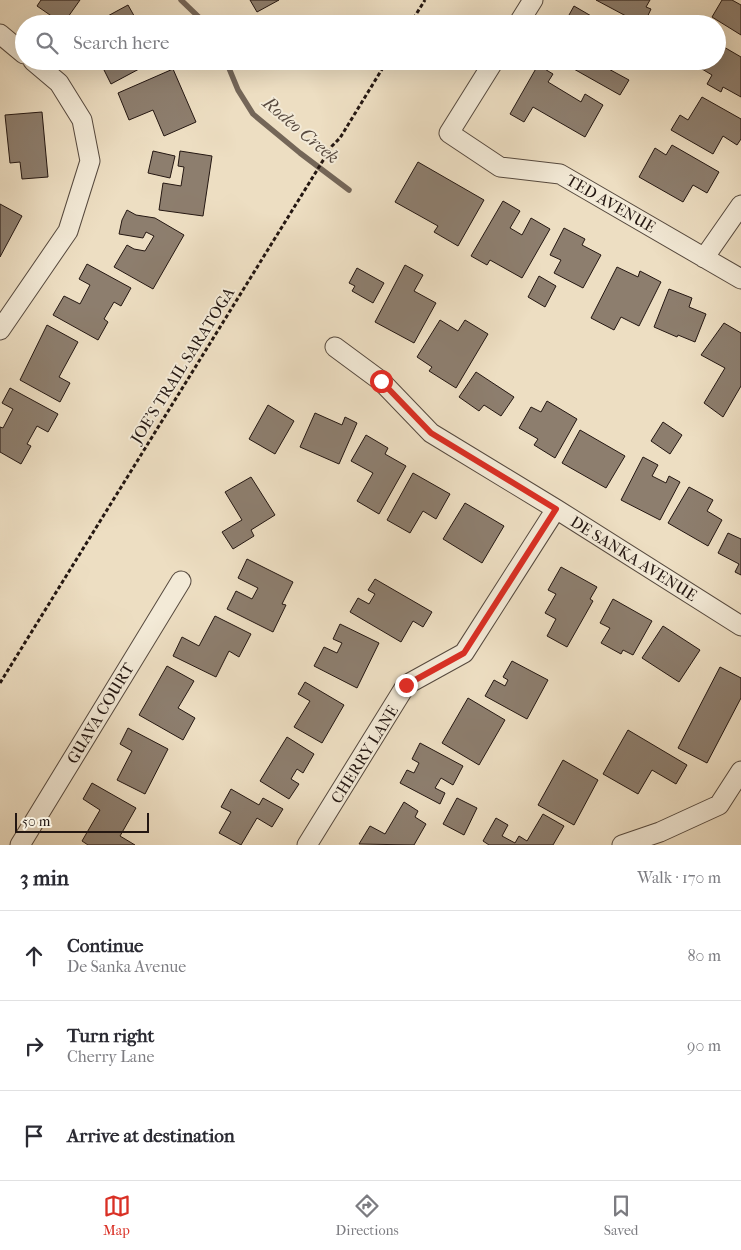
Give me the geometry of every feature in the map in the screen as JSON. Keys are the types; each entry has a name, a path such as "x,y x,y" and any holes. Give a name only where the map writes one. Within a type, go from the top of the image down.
{"street":[{"path":"524,15 533,0"},
{"path":"0,34 15,46"},
{"path":"2,323 68,231 90,161 82,120 59,83 44,70"},
{"name":"TED AVENUE","path":"488,70 449,133 500,167 560,174 741,279"},
{"path":"704,258 741,205"},
{"name":"DE SANKA AVENUE","path":"336,347 381,381 431,433 556,509 741,626"},
{"name":"CHERRY LANE","path":"307,845 406,685 464,653 556,509"},
{"name":"GUAVA COURT","path":"20,845 180,581"},
{"path":"622,845 662,838 719,805 741,771"}],"path":[{"path":"416,15 425,0"},
{"name":"JOE'S TRAIL SARATOGA","path":"0,684 332,146 340,138 382,70"}],"building":[{"path":"41,0 80,0 69,15 50,15 37,6"},
{"path":"250,0 279,0 257,12"},
{"path":"596,0 650,0 646,7 651,9 648,15 624,15"},
{"path":"722,0 732,0 741,5 741,35 726,26 726,15 713,15"},
{"path":"128,5 134,15 110,15"},
{"path":"574,6 590,15 569,15"},
{"path":"726,48 741,57 741,97 723,87 721,92 707,84 712,75 704,70 726,70"},
{"path":"104,70 137,70 111,84"},
{"path":"173,70 196,122 164,136 153,110 129,120 118,93"},
{"path":"535,70 546,70 553,74 548,82 581,102 585,94 603,105 585,137 533,107 524,122 510,114"},
{"path":"576,70 611,70 629,80 620,95"},
{"path":"702,97 741,119 741,139 737,145 723,136 713,154 671,130 680,115 688,120"},
{"path":"42,112 48,177 22,179 20,162 10,163 5,115"},
{"path":"672,145 719,172 707,193 693,185 683,202 639,177 655,148 666,155"},
{"path":"153,151 175,156 170,178 148,173"},
{"path":"180,151 212,156 203,216 159,210 163,183 181,186 184,167 178,166"},
{"path":"418,162 484,200 458,246 434,232 438,226 395,202"},
{"path":"503,201 520,211 510,228 522,235 531,218 550,229 522,278 490,260 487,265 471,256"},
{"path":"0,204 22,216 0,257"},
{"path":"127,210 136,215 155,218 184,235 153,289 114,267 127,245 134,249 145,251 154,236 146,232 143,238 119,234 122,220"},
{"path":"564,228 585,239 582,245 601,255 583,288 554,273 561,260 550,255"},
{"path":"87,264 131,288 121,306 114,302 104,319 108,322 98,340 53,315 64,296 80,304 90,285 79,279"},
{"path":"405,265 423,275 414,291 436,303 414,343 375,322"},
{"path":"617,267 638,277 640,271 661,282 639,326 621,317 614,330 591,318"},
{"path":"357,268 384,283 373,303 352,291 355,286 349,283"},
{"path":"539,276 556,286 545,307 528,297"},
{"path":"669,289 692,298 689,307 706,314 695,342 654,327"},
{"path":"440,320 458,331 465,320 488,334 456,388 429,371 432,367 417,357"},
{"path":"724,323 741,333 741,386 723,417 704,403 725,368 701,355"},
{"path":"47,325 78,342 59,377 70,383 60,402 20,380"},
{"path":"476,372 514,397 501,416 484,405 479,411 459,397"},
{"path":"10,388 58,414 48,432 37,426 27,444 31,446 21,464 0,452 0,427 3,428 13,409 2,403"},
{"path":"547,401 577,419 555,458 534,445 538,439 519,428 531,407 541,412"},
{"path":"268,405 294,421 275,454 249,439"},
{"path":"315,413 342,425 345,417 357,423 339,464 300,447"},
{"path":"663,422 682,435 670,454 651,441"},
{"path":"580,430 625,456 606,488 562,463"},
{"path":"366,435 388,448 385,454 406,466 379,514 357,501 373,473 351,461"},
{"path":"643,457 658,465 652,476 666,483 669,476 680,482 660,520 621,500"},
{"path":"413,473 450,494 436,519 423,511 410,533 387,520"},
{"path":"251,477 275,515 251,530 254,536 233,549 222,532 242,520 225,492"},
{"path":"689,487 713,500 707,511 722,520 708,546 668,523"},
{"path":"465,503 504,526 482,563 443,539"},
{"path":"728,533 741,539 741,575 735,572 739,564 718,553"},
{"path":"247,559 293,582 282,604 286,605 273,632 227,609 236,591 252,599 258,588 238,578"},
{"path":"561,567 597,587 590,599 593,601 567,647 547,636 556,619 545,613 556,594 548,590"},
{"path":"375,579 432,612 423,627 413,621 401,642 350,612 358,598 369,604 375,594 368,590"},
{"path":"613,599 652,621 633,655 623,650 621,654 601,643 610,628 600,623"},
{"path":"215,616 251,634 239,657 229,651 216,677 173,656 182,637 199,646"},
{"path":"340,624 379,643 357,688 314,666 324,647 337,653 342,643 333,639"},
{"path":"663,626 700,650 679,682 642,658"},
{"path":"512,661 548,680 527,719 485,696 494,680 505,686 508,680 503,677"},
{"path":"167,666 194,681 178,708 195,718 183,740 139,715"},
{"path":"720,667 741,678 741,698 707,763 678,748"},
{"path":"305,682 344,705 322,743 294,727 310,701 298,694"},
{"path":"468,698 505,720 479,765 442,743"},
{"path":"128,728 168,749 145,794 117,780 132,751 120,744"},
{"path":"628,730 687,765 676,784 652,770 638,794 603,774"},
{"path":"287,737 314,754 303,773 297,769 291,779 299,784 289,799 260,781"},
{"path":"420,743 463,766 453,785 441,778 435,788 445,793 440,804 400,783 407,770 414,773 419,763 412,759"},
{"path":"563,760 598,780 574,825 538,805"},
{"path":"92,783 136,808 120,836 135,845 88,845 82,841 100,810 83,799"},
{"path":"231,789 259,805 263,798 283,809 272,827 257,818 241,845 219,833 231,812 221,807"},
{"path":"457,798 477,808 464,835 443,824"},
{"path":"404,802 418,811 415,817 426,824 414,845 359,844 370,826 385,834"},
{"path":"543,814 564,826 553,845 489,845 483,841 496,818 508,825 502,836 515,843 519,836 527,841"}],"waterway":[{"name":"Rodeo Creek","path":"181,0 197,15"},
{"name":"Rodeo Creek","path":"230,70 238,90 253,114 349,190"}],"route":[{"path":"381,381 431,433 556,509 464,653 406,685"}]}
